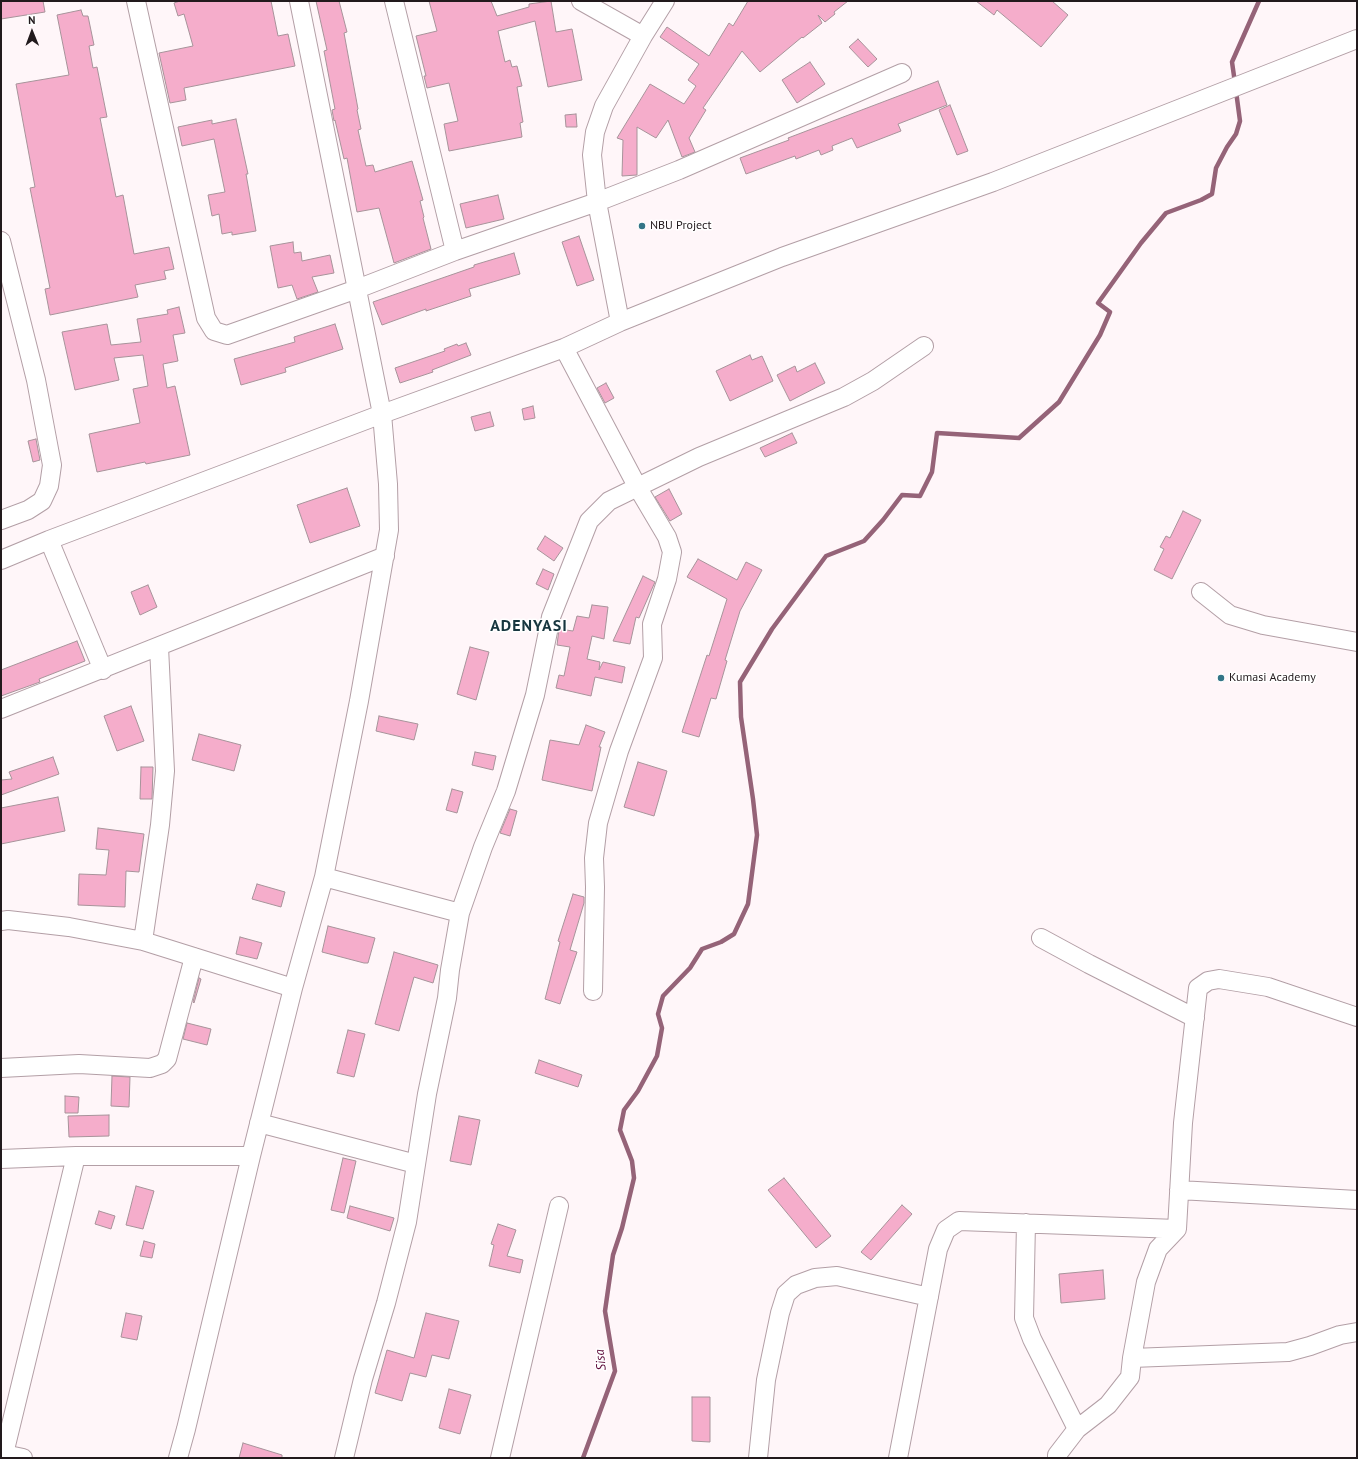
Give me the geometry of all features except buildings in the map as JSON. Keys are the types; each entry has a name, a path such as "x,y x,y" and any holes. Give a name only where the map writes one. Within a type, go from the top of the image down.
{"street":[{"path":"136,1 206,318 214,331 227,336 357,289 455,251 597,202 679,170 902,73"},
{"path":"178,1458 259,1123 293,988 324,877 359,701 390,530 382,414 298,1"},
{"path":"394,1 455,251"},
{"path":"581,1 643,36"},
{"path":"620,322 597,202 592,155 595,132 604,106 643,36 665,1"},
{"path":"1,560 49,540 382,414 564,348 620,322 782,257 993,182 1357,39"},
{"path":"1,241 36,380 52,464 49,486 42,501 28,510 1,520"},
{"path":"344,1458 363,1379 386,1303 407,1222 427,1094 447,998 450,970 460,913 483,847 508,783 535,695 551,617 589,521 609,501 699,457 844,397 873,381 924,346"},
{"path":"564,348 638,488 667,537 672,552 667,579 652,624 653,658 619,751 598,823 594,858 596,887 594,991"},
{"path":"49,540 103,670"},
{"path":"1,709 103,670 385,556"},
{"path":"1201,592 1230,614 1257,623 1357,642"},
{"path":"143,941 160,825 165,771 159,647"},
{"path":"324,877 460,913"},
{"path":"1,921 8,920 69,927 143,941 293,988"},
{"path":"1041,938 1195,1018"},
{"path":"1,1068 79,1064 150,1068 162,1064 167,1059 194,957"},
{"path":"1057,1458 1077,1429 1108,1405 1130,1377 1146,1282 1158,1249 1177,1228 1184,1123 1198,988 1208,981 1219,979 1268,987 1357,1017"},
{"path":"259,1123 416,1164"},
{"path":"1,1159 76,1156 251,1156"},
{"path":"24,1458 4,1456 76,1156"},
{"path":"1179,1190 1357,1200"},
{"path":"500,1458 558,1206"},
{"path":"898,1458 938,1249 946,1230 959,1221 1177,1228"},
{"path":"1026,1223 1024,1318 1032,1339 1077,1429"},
{"path":"758,1458 766,1380 780,1313 786,1294 796,1285 815,1278 837,1276 929,1297"},
{"path":"1132,1358 1288,1352 1340,1335 1357,1332"}],"waterway":[{"path":"1235,83 1232,62 1259,1"},
{"name":"Sisa","path":"583,1458 615,1371 605,1311 613,1255 622,1228 634,1178 632,1161 620,1130 624,1110 638,1091 657,1056 662,1028 658,1014 663,996 690,968 702,949 721,942 734,934 748,904 757,835 741,717 740,682 772,629 826,556 864,541 883,520 902,495 920,496 932,472 937,433 1019,438 1059,402 1100,335 1110,312 1098,303 1141,243 1166,213 1201,200 1212,194 1216,168 1236,134 1240,121 1236,91"}],"place":[{"name":"NBU Project","path":"642,226"},
{"name":"Kumasi Academy","path":"1221,678"}],"district":[{"name":"ADENYASI","path":"529,626"}]}
